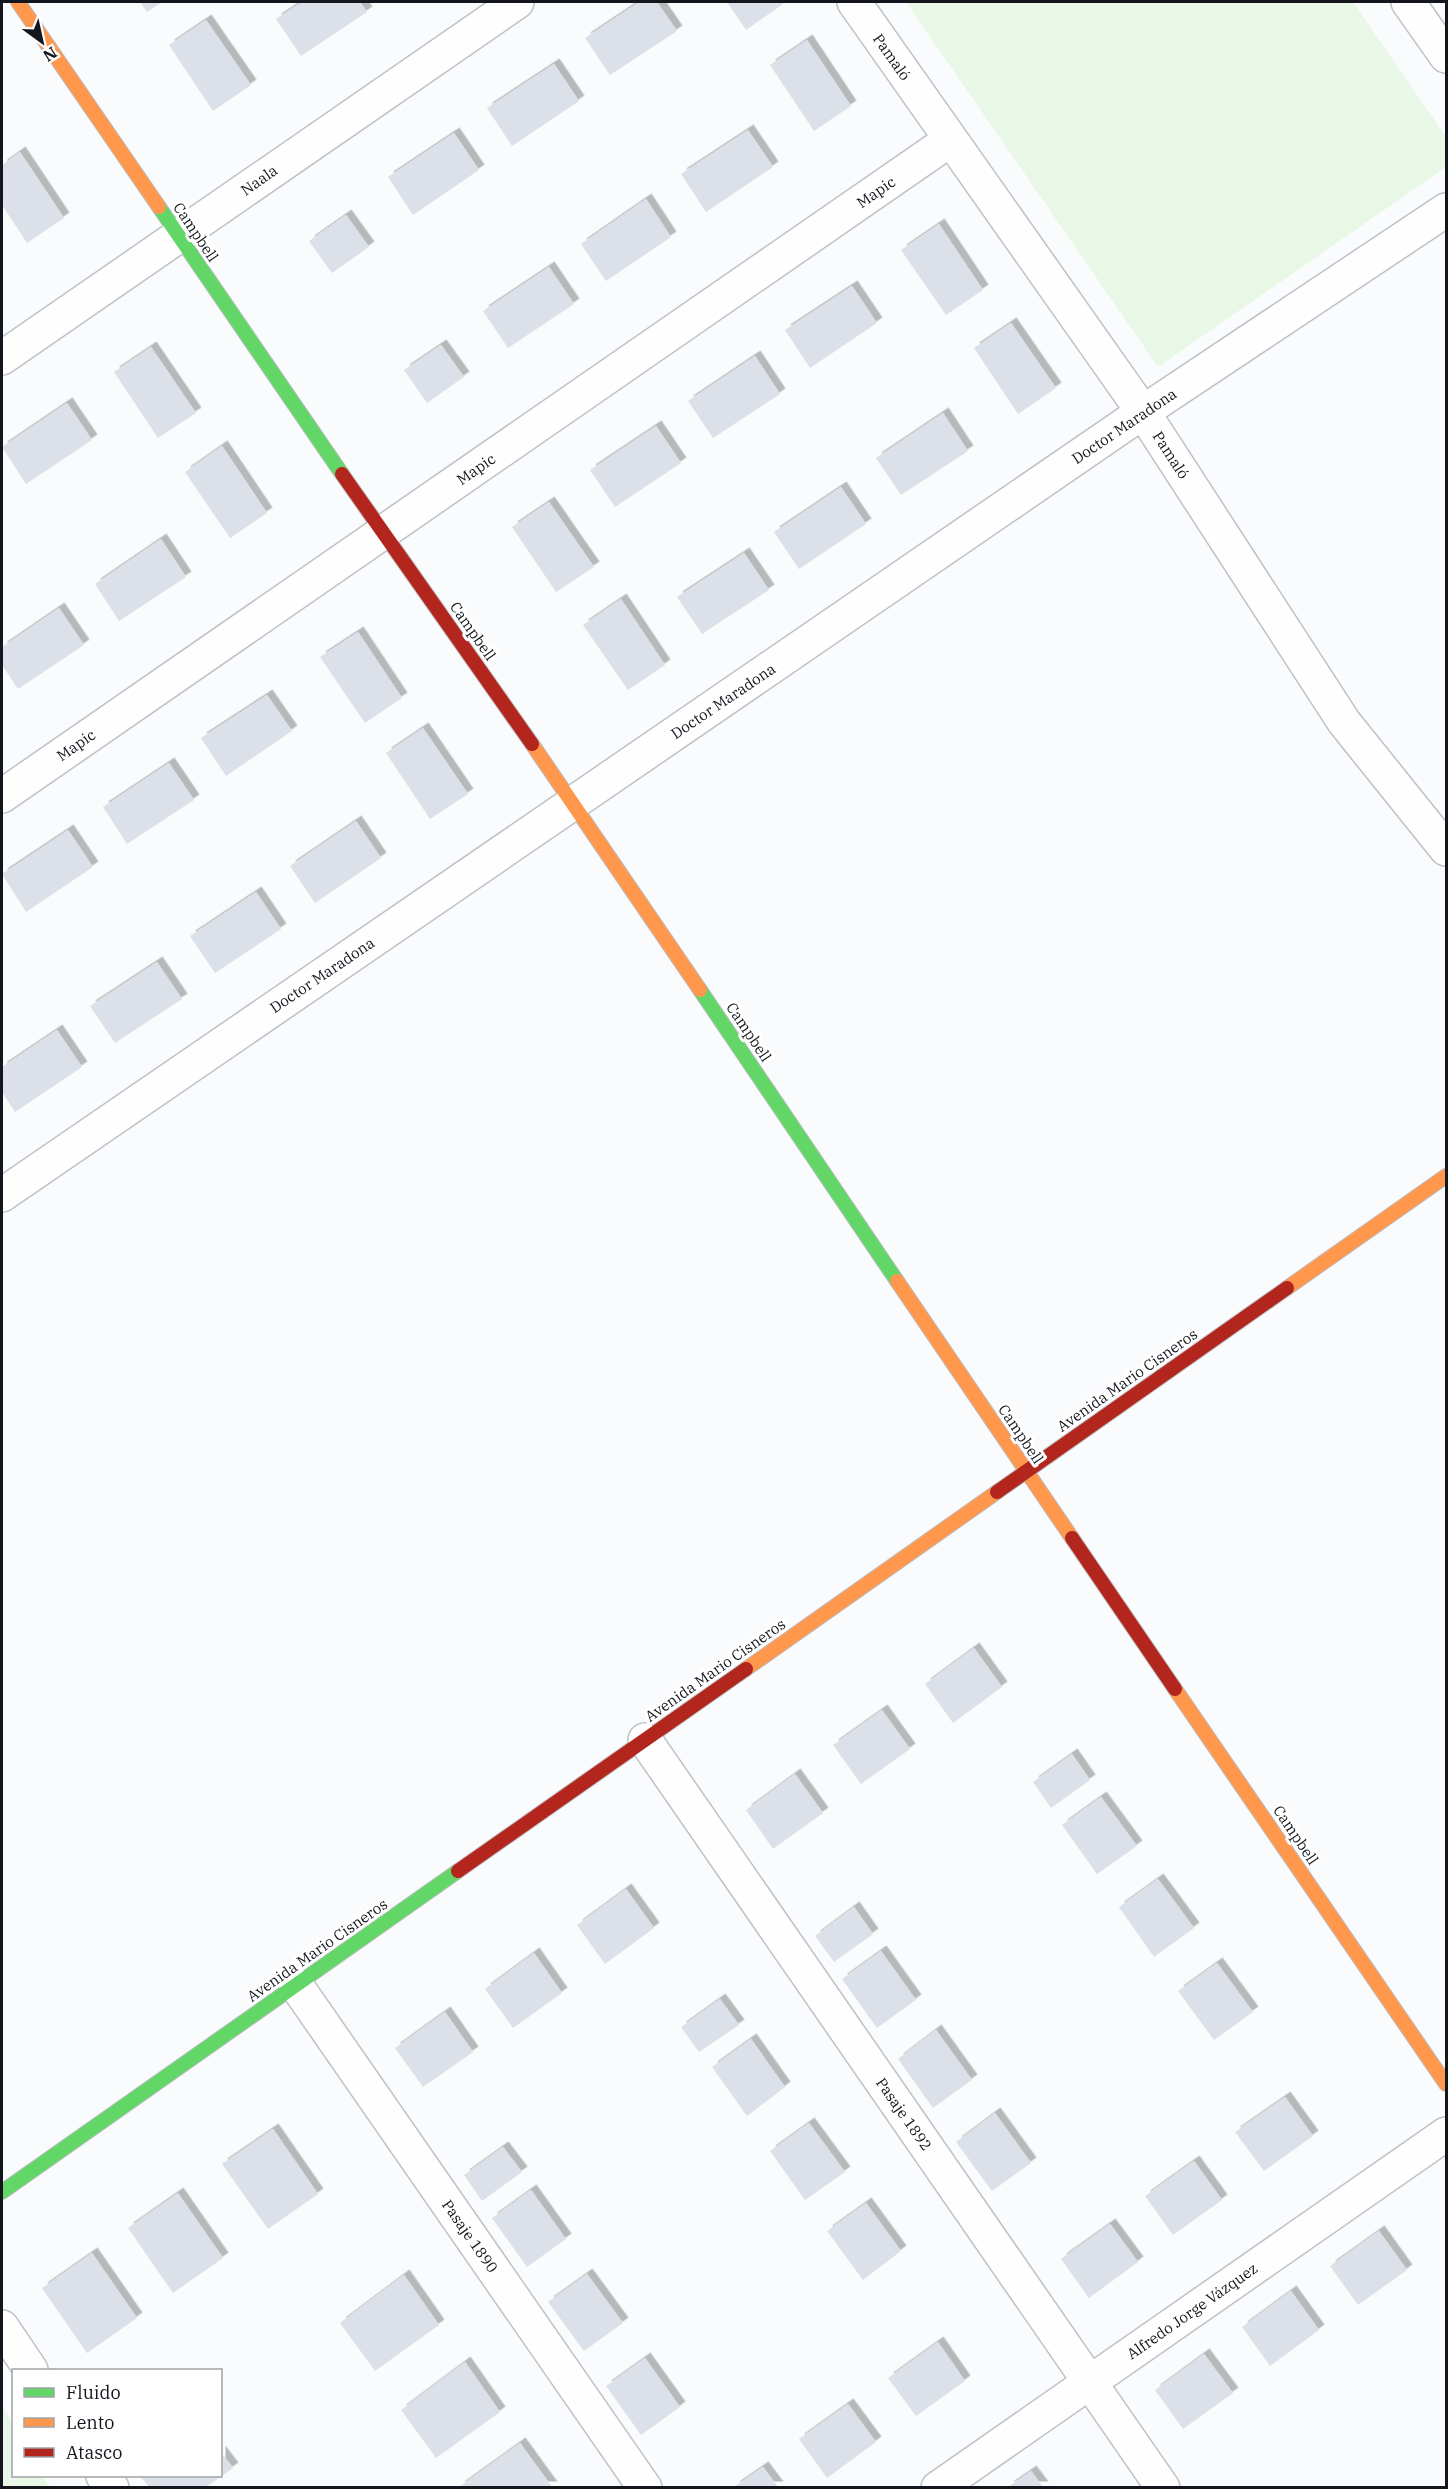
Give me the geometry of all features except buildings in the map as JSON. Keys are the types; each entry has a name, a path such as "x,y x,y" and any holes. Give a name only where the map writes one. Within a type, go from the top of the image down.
{"street":[{"name":"Campbell","path":"18,2 383,533 574,803 1026,1471 1446,2084"},
{"name":"Naala","path":"2,358 517,2"},
{"name":"Pamaló","path":"854,2 1143,412 1344,722 1446,849"},
{"path":"1408,2 1446,56"},
{"name":"Mapic","path":"2,796 950,140"},
{"name":"Doctor Maradona","path":"2,1195 1143,412 1446,210"},
{"name":"Avenida Mario Cisneros","path":"2,2192 1446,1176"},
{"name":"Pasaje 1892","path":"645,1740 1163,2487"},
{"name":"Pasaje 1890","path":"296,1985 645,2487"},
{"name":"Alfredo Jorge Vázquez","path":"938,2487 1446,2134"},
{"path":"2,2327 30,2369"}],"green space":[{"path":"906,2 1353,2 1446,137 1446,167 1158,367"},
{"path":"2,2405 12,2423 12,2477 44,2477 50,2487 2,2487"}],"traffic: fast":[{"path":"159,207 342,474"},
{"path":"700,990 897,1281"},
{"path":"2,2192 458,1871"}],"traffic: slow":[{"path":"18,2 159,207"},
{"path":"532,744 700,990"},
{"path":"1287,1288 1446,1176"},
{"path":"897,1281 1072,1538"},
{"path":"746,1669 997,1492"},
{"path":"1175,1689 1446,2084"}],"traffic: jam":[{"path":"342,474 532,744"},
{"path":"997,1492 1287,1288"},
{"path":"1072,1538 1175,1689"},
{"path":"458,1871 746,1669"}]}
